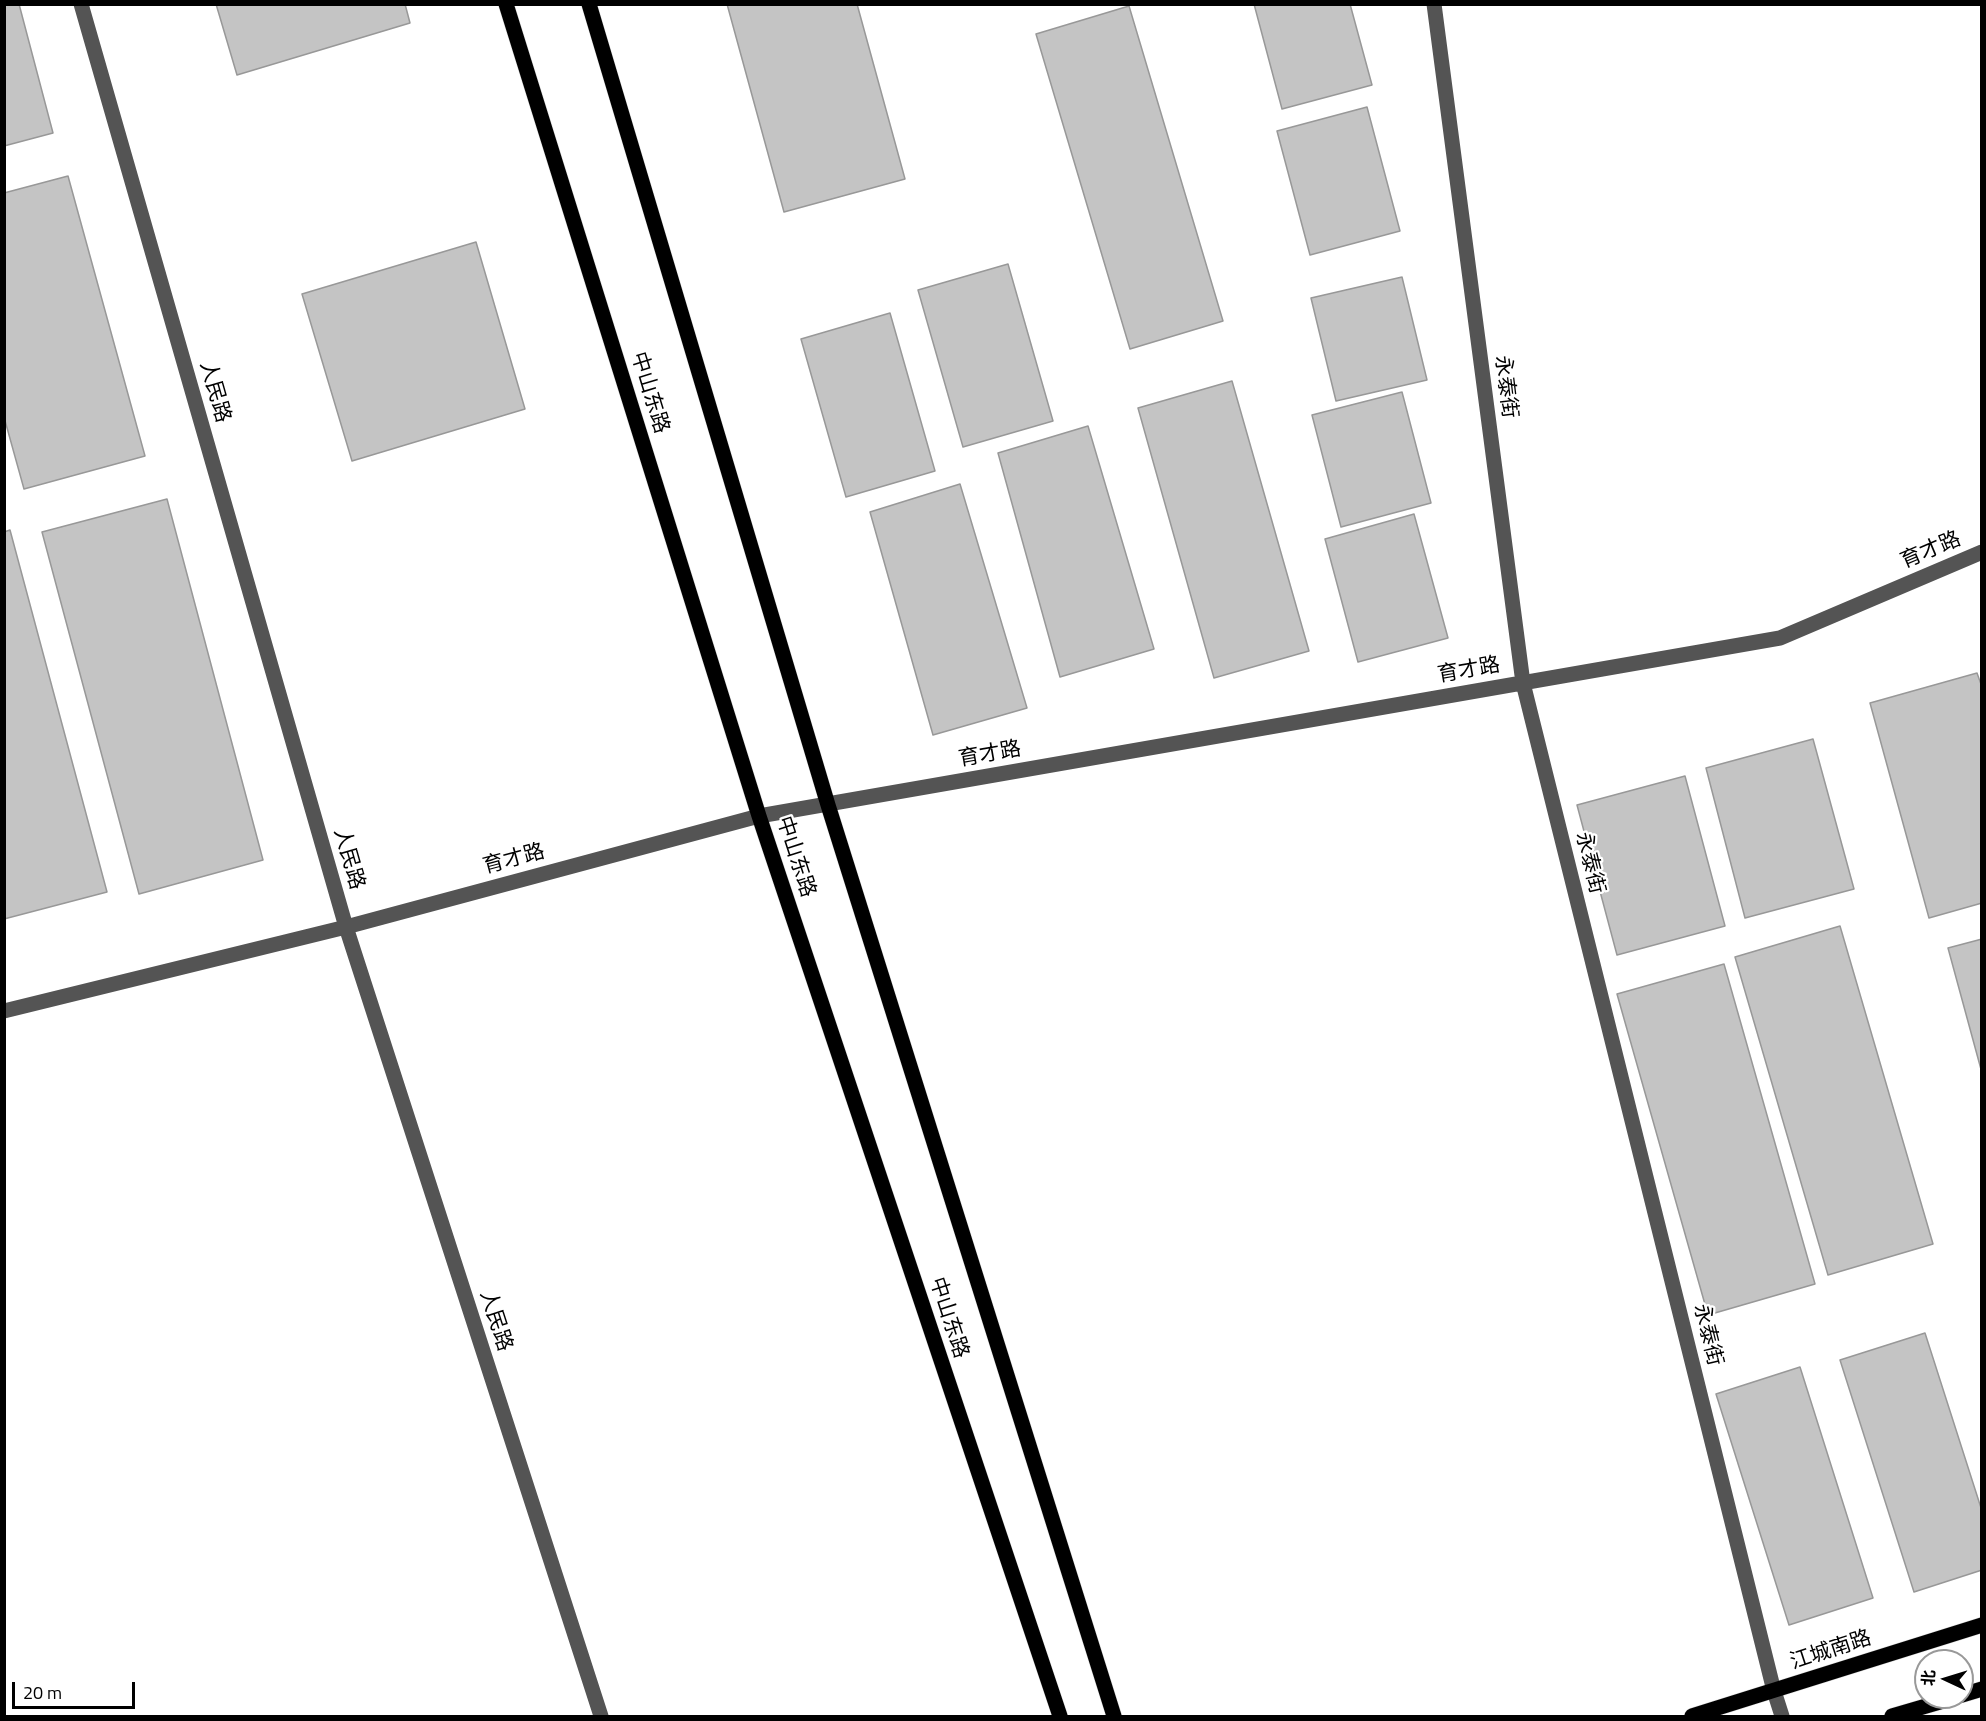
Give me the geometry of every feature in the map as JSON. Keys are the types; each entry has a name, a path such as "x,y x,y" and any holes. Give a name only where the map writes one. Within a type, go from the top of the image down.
{"main road":[{"name":"中山东路","path":"506,4 759,816 1059,1716"},
{"name":"中山东路","path":"589,4 828,805 1114,1716"},
{"name":"江城南路","path":"1692,1716 1982,1625"},
{"path":"1892,1716 1916,1709"}],"street":[{"name":"人民路","path":"81,4 346,927 601,1716"},
{"name":"永泰街","path":"1434,4 1523,683 1782,1716"},
{"name":"育才路","path":"4,1011 346,927 759,816 1780,638 1982,552"}],"building":[{"path":"4,4 19,4 53,133 4,146"},
{"path":"216,4 405,4 410,23 237,75"},
{"path":"727,4 857,4 905,179 784,212"},
{"path":"1254,4 1350,4 1372,85 1282,109"},
{"path":"1129,6 1223,321 1130,349 1036,34"},
{"path":"1367,107 1400,231 1310,255 1277,131"},
{"path":"68,176 145,456 24,489 4,417 4,193"},
{"path":"476,242 525,409 352,461 302,294"},
{"path":"1008,264 1053,421 963,447 918,290"},
{"path":"1402,277 1427,380 1336,401 1311,298"},
{"path":"890,313 935,471 846,497 801,339"},
{"path":"1232,381 1309,651 1214,678 1138,408"},
{"path":"1402,392 1431,503 1341,527 1312,415"},
{"path":"1088,426 1154,649 1060,677 998,453"},
{"path":"960,484 1027,708 933,735 870,512"},
{"path":"167,499 263,860 139,894 42,532"},
{"path":"1414,514 1448,638 1358,662 1325,539"},
{"path":"10,530 107,892 4,919 4,532"},
{"path":"1977,673 1982,687 1982,903 1929,918 1870,703"},
{"path":"1813,739 1854,889 1745,918 1706,768"},
{"path":"1685,776 1725,926 1617,955 1577,805"},
{"path":"1840,926 1933,1244 1828,1275 1735,957"},
{"path":"1982,939 1982,1073 1948,948"},
{"path":"1724,964 1815,1284 1708,1315 1617,994"},
{"path":"1925,1333 1982,1511 1982,1570 1914,1592 1840,1360"},
{"path":"1800,1367 1873,1598 1789,1625 1716,1394"}]}
